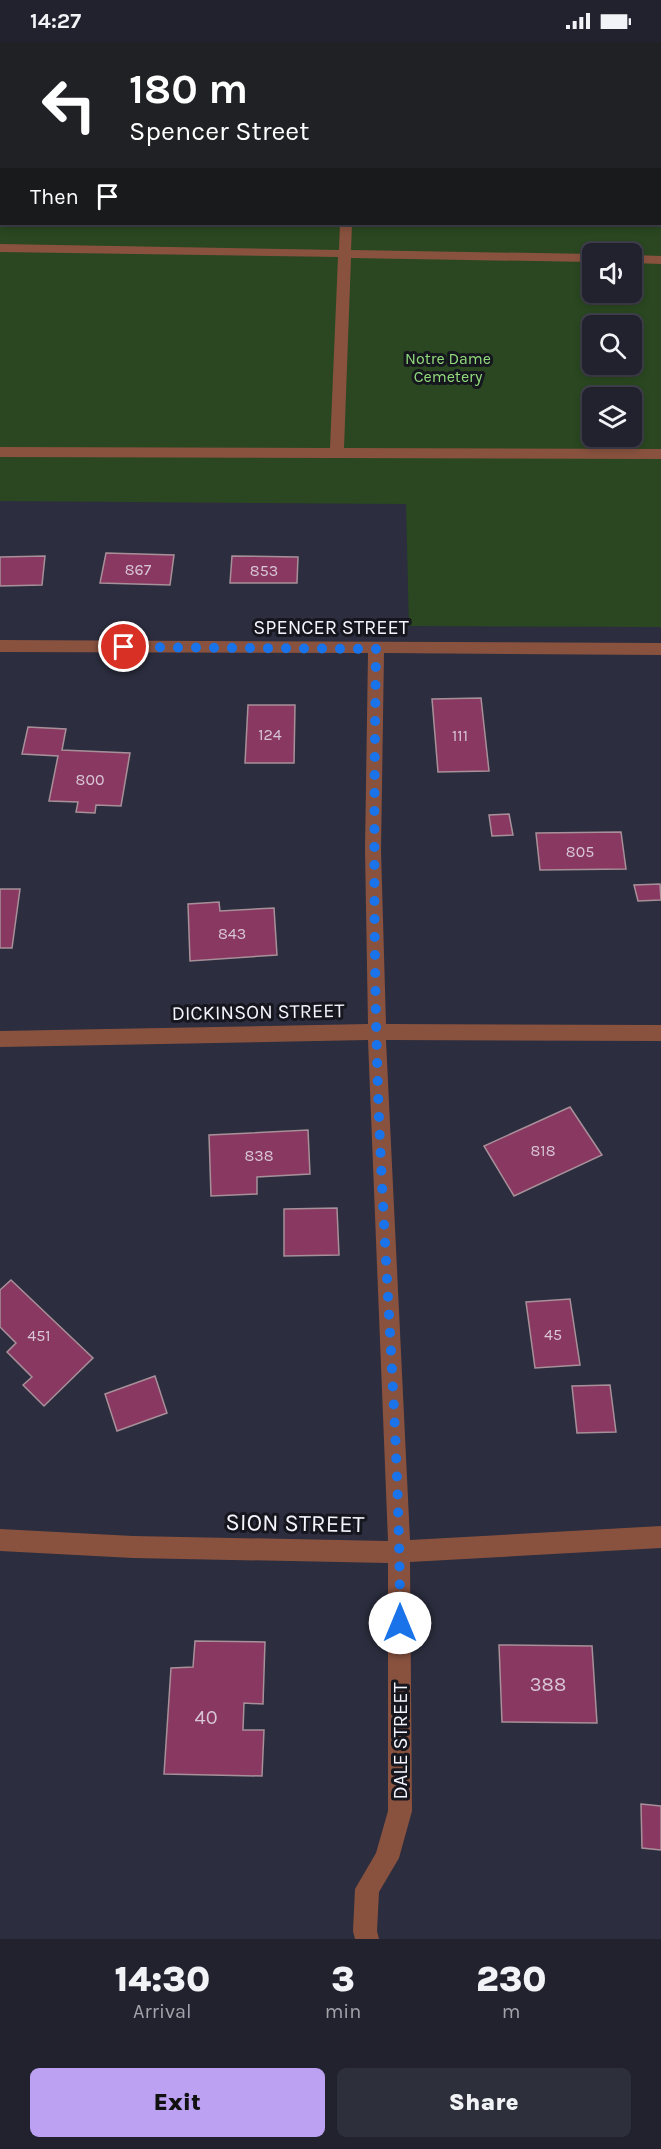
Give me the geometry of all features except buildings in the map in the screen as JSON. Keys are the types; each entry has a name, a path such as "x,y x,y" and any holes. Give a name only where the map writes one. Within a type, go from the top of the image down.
{"street":[{"path":"337,453 346,225"},
{"path":"0,248 582,258"},
{"path":"642,259 661,260"},
{"path":"0,452 661,454"},
{"name":"SPENCER STREET","path":"0,646 661,649"},
{"name":"DALE STREET","path":"367,1939 365,1931 367,1889 387,1858 400,1812 399,1552 377,1032 373,850 376,649"},
{"name":"DICKINSON STREET","path":"0,1040 377,1032 661,1033"},
{"name":"SION STREET","path":"0,1540 133,1547 399,1552 661,1537"}],"green space":[{"name":"Notre Dame Cemetery","path":"0,225 661,225 661,627 409,626 406,504 0,501"}],"route":[{"path":"124,647 376,649 373,850 378,1091 392,1347 400,1623"}]}
